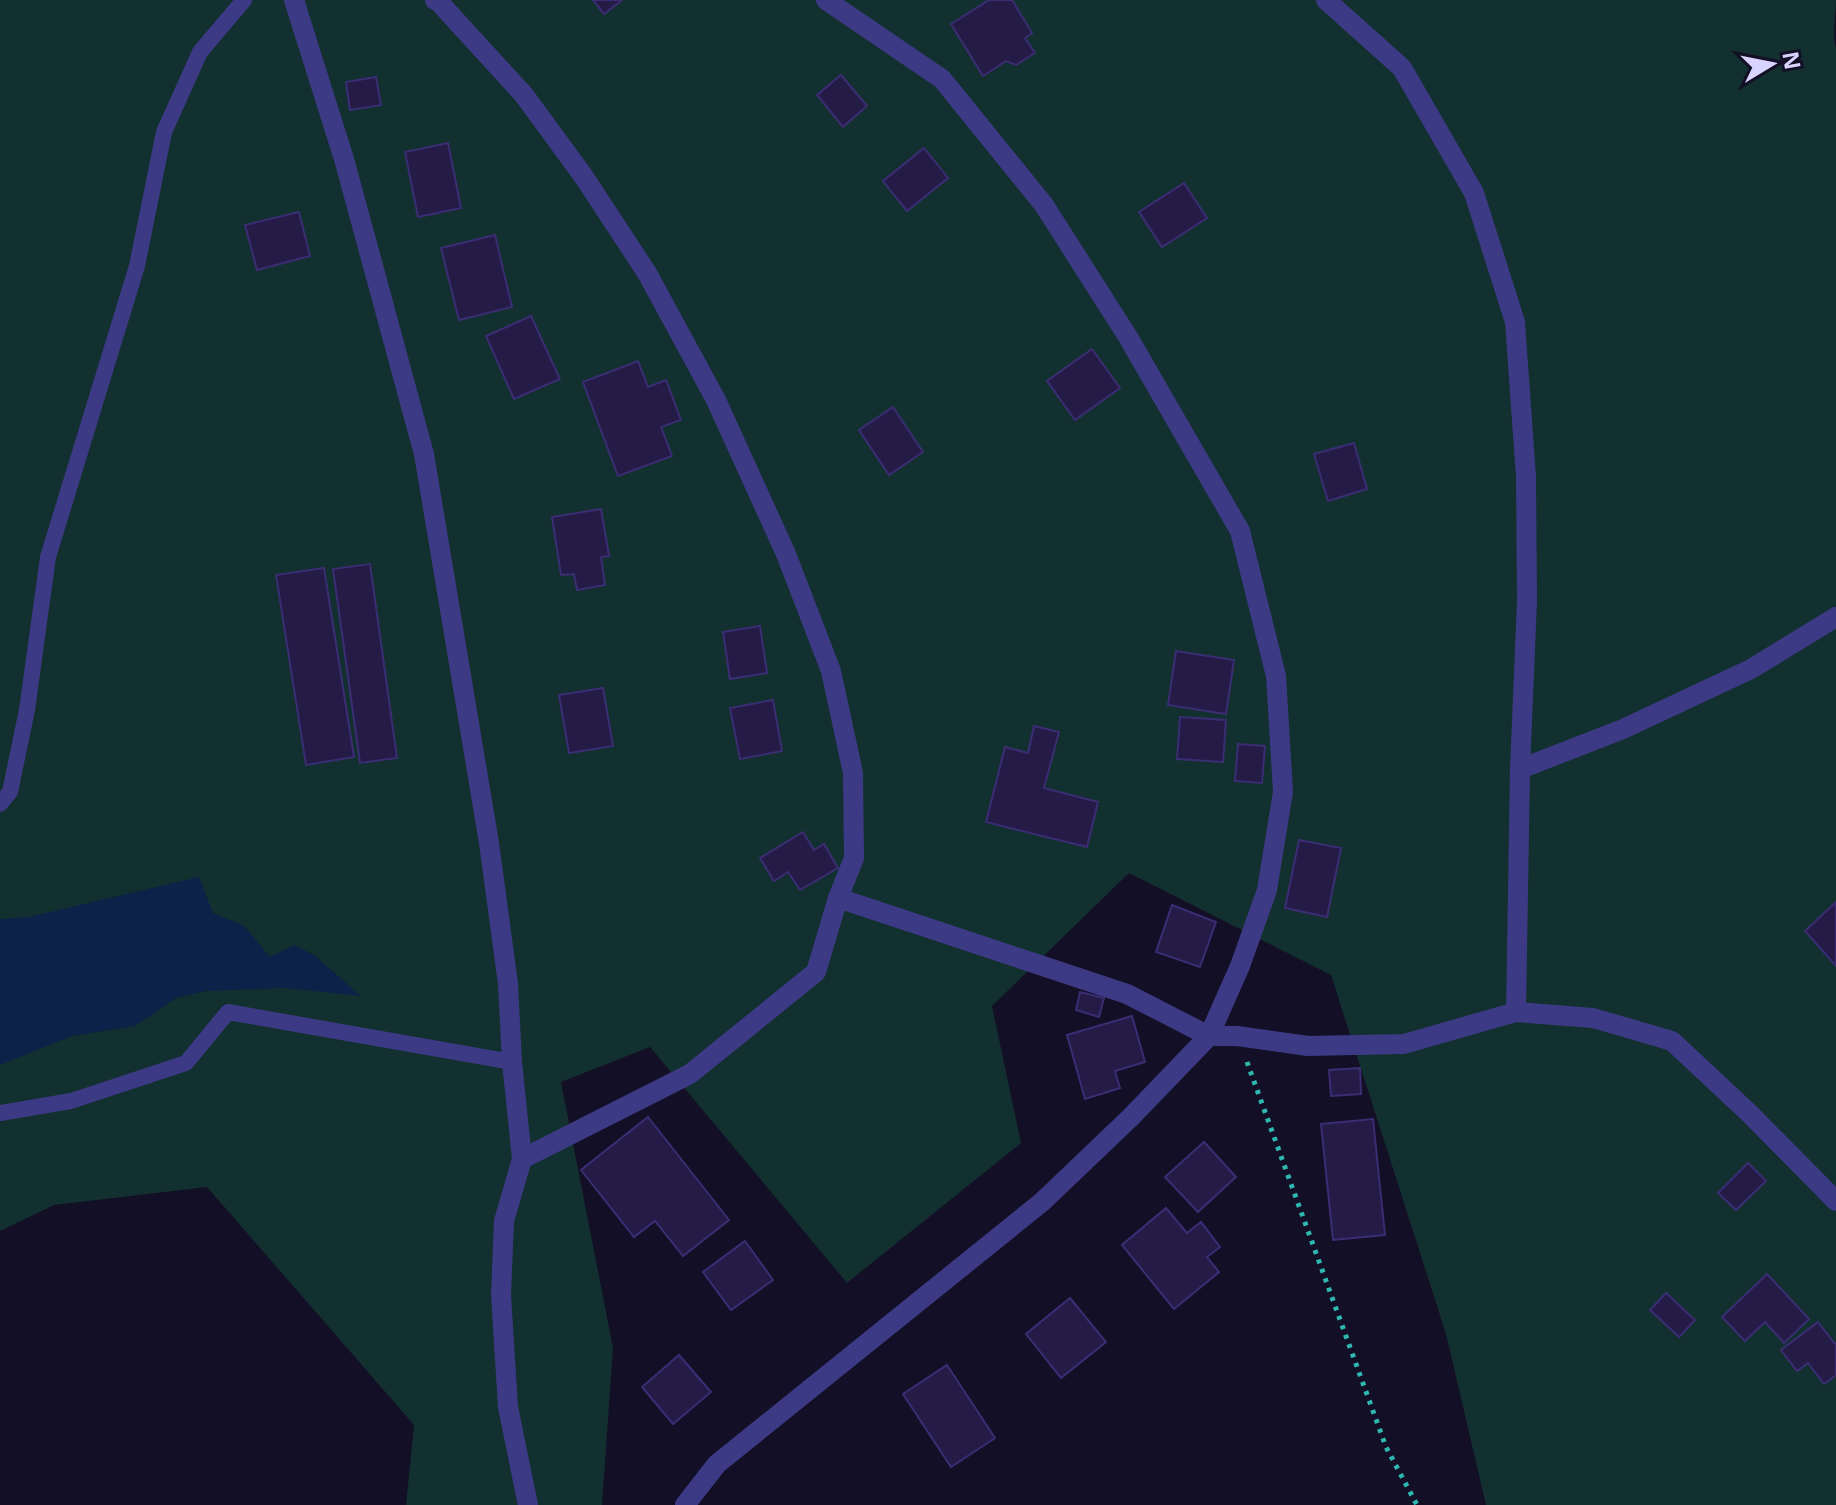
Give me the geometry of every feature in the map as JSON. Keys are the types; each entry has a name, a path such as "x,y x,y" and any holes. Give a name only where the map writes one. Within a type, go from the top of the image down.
{"street":[{"path":"294,0 348,174 424,454 489,843 508,984 522,1159 504,1221 501,1295 508,1407 528,1505"},
{"path":"435,0 524,95 584,177 647,273 716,400 786,554 831,671 853,773 854,858 838,898 816,972 690,1074 522,1159"},
{"path":"685,1505 717,1464 1042,1202 1131,1117 1209,1036 1240,966 1267,890 1283,792 1276,676 1240,531 1128,337 1044,205 942,79 826,0"},
{"path":"1326,0 1402,68 1474,193 1515,322 1526,492 1527,601 1520,769 1516,1012"},
{"path":"1520,769 1623,729 1751,669 1836,617"},
{"path":"838,898 1127,994 1209,1036 1237,1036 1308,1046 1404,1044 1516,1012 1593,1018 1672,1041 1836,1201"}],"lane":[{"path":"0,804 10,792 27,710 48,557 137,266 164,132 200,52 244,0"},
{"path":"0,1113 71,1101 186,1063 228,1012 512,1062"}],"path":[{"path":"1237,1036 1386,1447 1417,1505"}],"green space":[{"path":"0,0 1836,0 1836,1505 1486,1505 1446,1334 1331,975 1129,873 992,1006 1021,1143 847,1283 650,1047 561,1082 613,1348 602,1505 406,1505 414,1425 207,1187 54,1205 0,1231"}],"water":[{"path":"199,877 213,913 244,926 270,957 294,945 314,955 361,996 285,988 206,991 176,998 135,1026 72,1036 0,1065 0,919 29,917"}],"building":[{"path":"593,0 622,0 604,14"},
{"path":"989,0 1012,0 1032,33 1025,38 1035,53 1016,65 1006,61 983,76 951,24"},
{"path":"841,75 867,106 843,127 817,95"},
{"path":"376,77 381,105 350,110 346,82"},
{"path":"448,143 461,208 418,217 405,152"},
{"path":"924,148 948,178 907,211 883,181"},
{"path":"1184,183 1207,218 1162,247 1139,212"},
{"path":"299,212 310,256 257,270 245,225"},
{"path":"495,235 512,307 459,320 441,248"},
{"path":"531,316 560,379 514,399 486,336"},
{"path":"1092,349 1120,388 1075,420 1047,381"},
{"path":"638,361 648,387 666,380 681,420 661,427 672,456 618,476 583,382"},
{"path":"893,407 923,452 889,475 859,430"},
{"path":"1354,443 1367,489 1328,501 1314,454"},
{"path":"601,509 609,556 601,557 605,585 577,590 574,574 561,575 552,517"},
{"path":"370,564 397,758 360,763 333,569"},
{"path":"324,568 354,757 306,765 276,575"},
{"path":"760,626 767,673 730,679 723,632"},
{"path":"1176,651 1234,660 1226,714 1168,705"},
{"path":"603,688 613,746 569,753 559,695"},
{"path":"773,700 782,751 740,759 730,708"},
{"path":"1180,717 1226,720 1223,762 1177,759"},
{"path":"1034,726 1059,732 1044,788 1098,802 1087,847 986,822 1005,747 1028,753"},
{"path":"1238,744 1265,746 1262,783 1235,781"},
{"path":"803,832 814,850 824,844 838,868 800,890 788,872 774,881 760,858"},
{"path":"1299,840 1341,848 1327,917 1285,908"},
{"path":"1836,902 1836,966 1805,931"},
{"path":"1172,905 1216,922 1200,967 1156,952"},
{"path":"1080,992 1104,998 1099,1017 1076,1010"},
{"path":"1132,1016 1145,1062 1115,1071 1120,1088 1085,1099 1067,1035"},
{"path":"1360,1068 1361,1094 1331,1096 1329,1070"},
{"path":"648,1117 729,1220 683,1256 655,1221 634,1237 581,1170"},
{"path":"1373,1119 1385,1235 1333,1240 1321,1124"},
{"path":"1204,1142 1236,1177 1198,1212 1165,1177"},
{"path":"1748,1163 1766,1181 1736,1210 1718,1193"},
{"path":"1166,1208 1187,1233 1201,1222 1220,1247 1207,1257 1219,1272 1174,1309 1122,1245"},
{"path":"745,1241 773,1280 731,1310 703,1272"},
{"path":"1767,1274 1809,1319 1784,1343 1765,1322 1745,1341 1722,1317"},
{"path":"1666,1293 1695,1320 1679,1337 1650,1310"},
{"path":"1070,1298 1106,1342 1061,1378 1026,1334"},
{"path":"1818,1322 1836,1343 1836,1375 1824,1384 1808,1363 1797,1371 1781,1350"},
{"path":"679,1355 711,1392 673,1424 642,1387"},
{"path":"947,1365 995,1438 951,1467 903,1394"}]}
